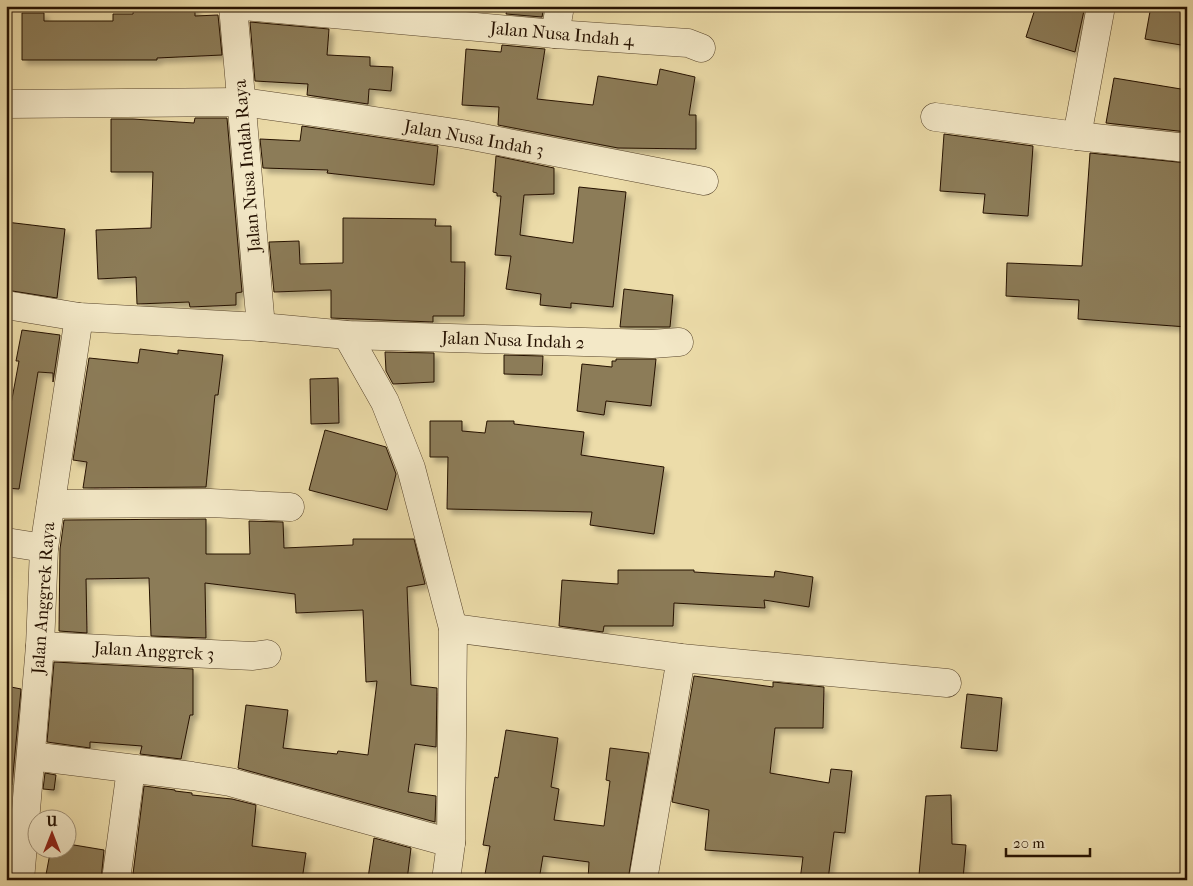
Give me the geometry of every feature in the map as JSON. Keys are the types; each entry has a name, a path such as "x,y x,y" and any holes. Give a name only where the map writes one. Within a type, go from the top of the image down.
{"street":[{"name":"Jalan Nusa Indah Raya","path":"233,6 261,327"},
{"name":"Jalan Nusa Indah 4","path":"244,6 555,34 688,43 701,48"},
{"path":"555,34 560,6"},
{"path":"1077,136 1101,6"},
{"name":"Jalan Nusa Indah 3","path":"7,104 242,102 462,134 704,181"},
{"path":"935,117 1077,136 1187,148"},
{"name":"Jalan Nusa Indah 2","path":"6,305 79,317 261,327 347,335 652,344 678,342"},
{"name":"Jalan Anggrek Raya","path":"20,880 40,646 44,548 79,317"},
{"path":"347,335 385,402 412,468 453,628 450,843 446,880"},
{"path":"51,504 210,503 290,507"},
{"path":"6,542 44,548"},
{"path":"453,628 681,658 947,683"},
{"name":"Jalan Anggrek 3","path":"40,646 253,656 267,654"},
{"path":"644,880 681,658"},
{"path":"31,756 230,782 450,843"},
{"path":"116,880 131,769"}],"building":[{"path":"134,6 195,6 195,16 218,15 222,55 157,58 157,60 22,60 22,13 44,13 44,21 113,21 113,14 133,14"},
{"path":"508,6 544,6 542,17 506,14"},
{"path":"1036,6 1085,6 1075,52 1026,37"},
{"path":"1151,6 1187,6 1187,46 1145,39"},
{"path":"250,22 329,29 327,55 370,57 370,66 393,67 391,91 369,89 368,104 307,95 308,84 255,81"},
{"path":"502,45 545,49 537,99 593,105 598,76 657,85 660,69 695,77 689,115 696,115 696,149 618,148 498,125 499,107 462,105 466,49 501,52"},
{"path":"1114,78 1187,90 1187,132 1106,123"},
{"path":"195,118 227,118 242,292 236,293 236,305 190,307 189,302 137,304 136,277 98,279 96,230 151,228 153,172 111,172 111,119 194,123"},
{"path":"302,126 438,146 434,185 327,173 328,170 263,168 260,139 300,141"},
{"path":"944,134 1033,146 1028,216 983,213 985,194 940,191"},
{"path":"1090,153 1187,163 1187,327 1078,319 1079,300 1006,296 1007,263 1082,266"},
{"path":"496,156 554,168 554,194 524,195 520,235 573,243 579,187 626,192 613,307 571,303 571,308 540,305 541,294 506,289 511,256 495,255 501,196 497,196 497,193 493,192"},
{"path":"343,218 436,219 435,226 451,226 451,262 465,262 464,316 433,316 433,322 331,318 331,290 274,292 269,242 299,241 300,264 343,263"},
{"path":"6,222 65,229 57,298 6,290"},
{"path":"624,289 673,295 670,327 620,327"},
{"path":"22,330 60,335 53,382 53,373 38,372 19,489 6,488 6,415 9,415 19,361 16,361"},
{"path":"140,349 178,354 178,350 223,355 218,395 215,395 206,487 83,488 87,462 73,460 89,358 138,363"},
{"path":"385,352 434,353 434,382 393,384 386,371"},
{"path":"504,355 543,356 542,375 504,374"},
{"path":"616,359 656,359 651,406 606,401 604,415 577,411 582,364 612,367 612,361 616,361"},
{"path":"338,378 339,423 311,424 310,379"},
{"path":"430,421 462,421 462,431 485,433 487,421 514,421 514,424 584,432 581,455 664,467 654,534 590,525 592,512 447,509 448,457 430,457"},
{"path":"325,430 386,447 396,474 387,510 309,490"},
{"path":"206,519 206,554 250,554 249,521 283,522 284,548 353,545 353,539 414,539 425,584 407,587 411,685 437,688 436,747 415,744 408,792 436,796 435,822 238,768 246,705 288,710 283,748 337,754 338,751 368,755 377,681 366,682 363,610 296,613 295,594 205,583 206,638 151,636 149,578 86,579 87,633 59,631 60,549 64,520"},
{"path":"618,570 694,570 694,572 774,577 775,571 813,577 809,607 764,600 765,608 674,603 673,626 604,626 603,632 559,626 562,580 618,584"},
{"path":"54,662 193,669 193,715 190,715 181,759 140,754 142,746 90,742 90,748 47,742"},
{"path":"694,676 773,687 773,682 824,687 823,728 775,728 770,773 829,783 831,769 852,771 845,833 834,832 828,880 800,880 803,857 705,850 709,810 672,802"},
{"path":"6,686 21,689 12,785 6,785"},
{"path":"967,694 1002,698 997,751 961,748"},
{"path":"506,730 558,738 551,787 559,789 554,820 604,826 610,781 606,780 610,748 649,753 628,880 588,880 589,862 543,856 539,880 484,880 490,846 483,845 495,777 498,778"},
{"path":"45,773 56,775 54,790 43,789"},
{"path":"144,786 192,793 192,795 232,799 256,805 252,846 306,853 302,880 180,880 133,874"},
{"path":"951,795 952,844 966,845 963,879 919,875 926,796"},
{"path":"374,838 411,848 407,880 368,878"},
{"path":"78,846 104,850 101,880 45,880 49,858 78,858"}]}
